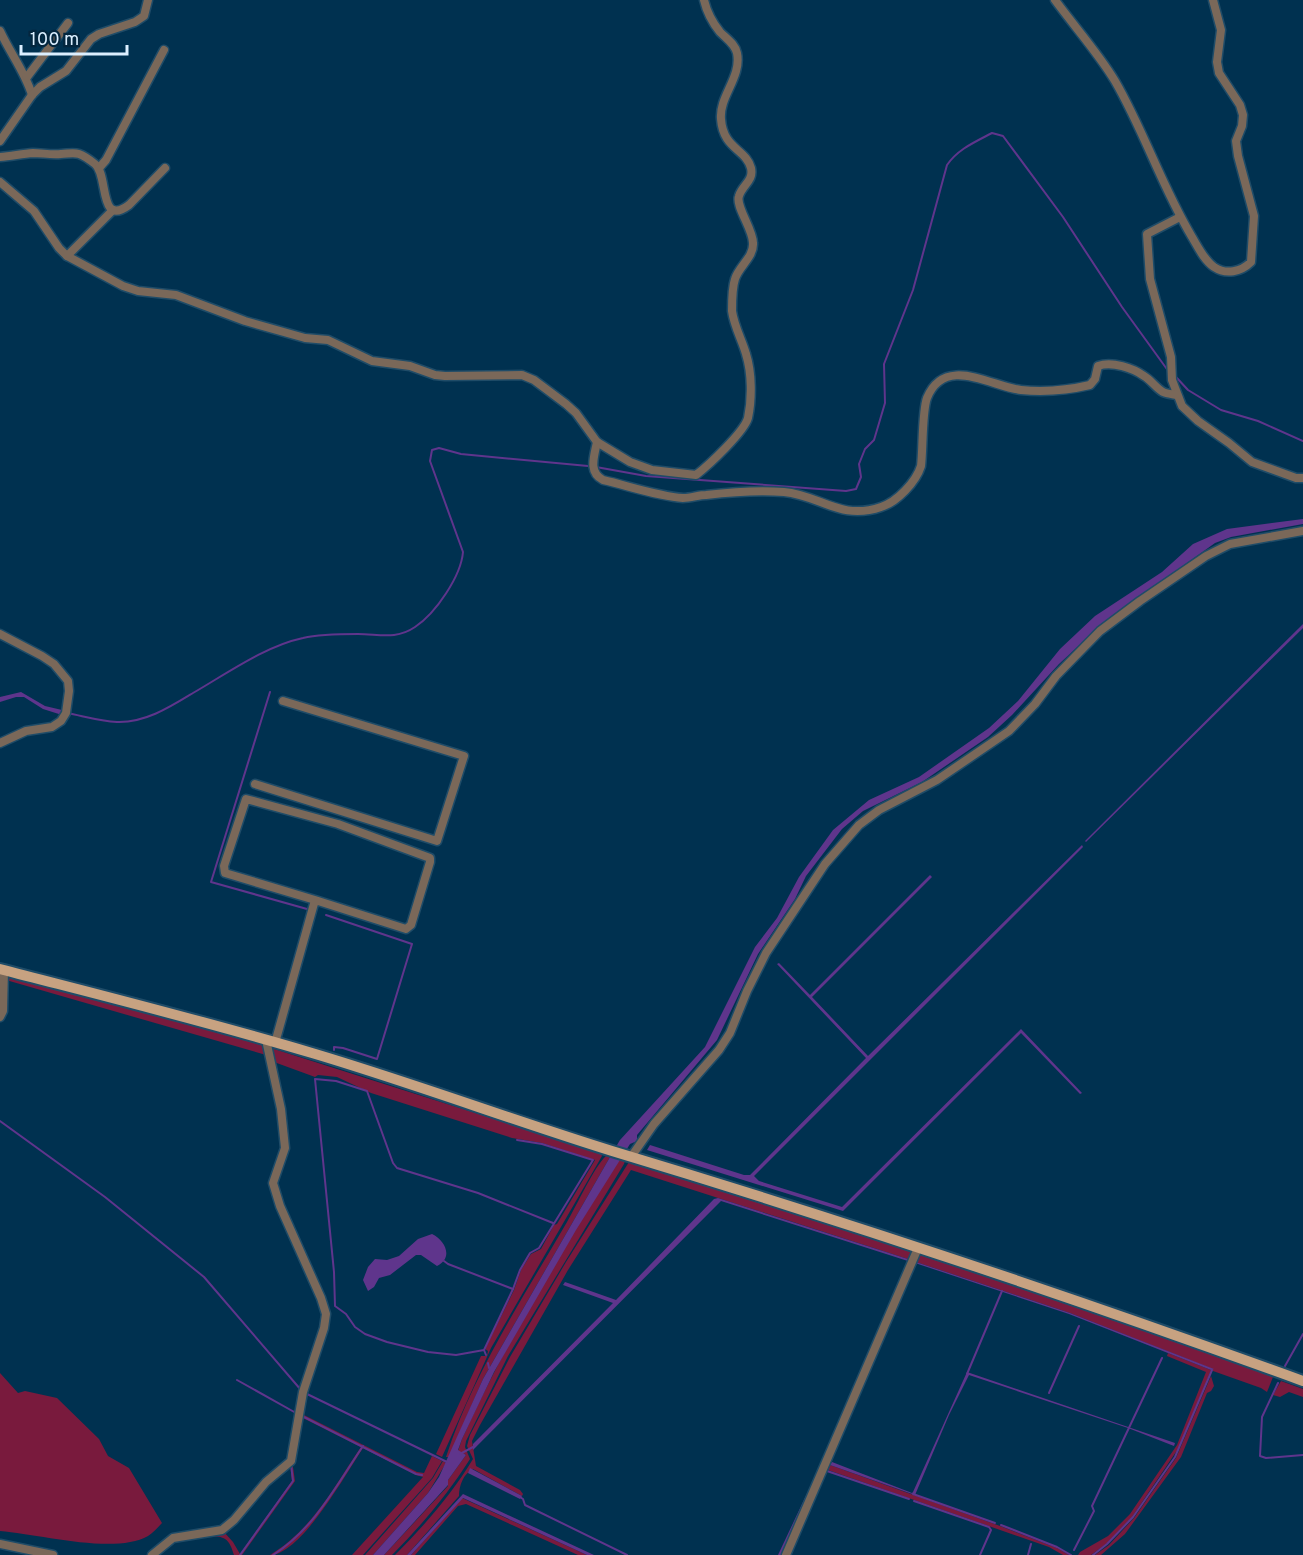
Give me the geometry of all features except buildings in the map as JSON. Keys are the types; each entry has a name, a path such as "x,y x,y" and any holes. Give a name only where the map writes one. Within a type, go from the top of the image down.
{"main road":[{"path":"2,969 271,1041 918,1248 1168,1332 1303,1381"}],"street":[{"path":"0,141 32,95 47,82 66,71 91,39 109,30 135,22 144,16 148,0"},
{"path":"0,182 34,211 58,248 67,256 123,286 138,291 176,295 245,321 304,338 328,340 372,361 410,366 444,376 522,375 534,380 566,404 576,413 597,442 643,468 696,475 740,432 747,420 750,381 747,358 732,310 735,278 754,245 751,230 739,205 738,195 748,183 752,170 749,163 725,138 720,115 735,77 737,53 734,45 711,20 704,0"},
{"path":"1055,0 1114,80 1180,217 1201,252 1213,266 1233,272 1245,269 1251,262 1254,216 1236,141 1242,126 1243,115 1240,105 1219,73 1217,62 1221,30 1213,0"},
{"path":"27,77 68,23"},
{"path":"0,31 10,52 27,77 32,95"},
{"path":"99,168 106,160 164,50"},
{"path":"0,157 35,153 76,153 87,157 102,172 106,200 113,210"},
{"path":"67,256 113,210 123,210 165,168"},
{"path":"1180,217 1147,234 1150,279 1171,357 1172,380 1182,406 1252,462 1296,478 1303,478"},
{"path":"597,442 593,470 596,476 603,480 685,498 788,492 837,510 860,511 891,503 918,475 921,466 924,408 927,397 939,381 947,377 959,375 982,378 1020,390 1046,390 1090,385 1095,380 1098,366 1104,364 1121,366 1143,374 1160,391 1177,395"},
{"path":"629,1156 719,1050 730,1033 766,953 825,864 859,825 879,810 953,770 1009,731 1035,704 1056,676 1100,631 1206,556 1230,544 1303,531"},
{"path":"0,634 54,664 68,681 69,691 66,713 61,721 52,727 26,731 0,743"},
{"path":"255,784 436,841 464,756 283,701"},
{"path":"272,805 277,790"},
{"path":"246,799 272,805 338,824 430,858 408,928 228,874 224,870 246,799"},
{"path":"338,824 341,811"},
{"path":"403,847 407,832"},
{"path":"152,1555 173,1538 222,1530 234,1520 271,1477 291,1461 303,1392 324,1328 326,1314 280,1206 273,1184 285,1148 271,1041 315,900"},
{"path":"0,1017 3,1011 2,969"},
{"path":"786,1555 918,1248"},
{"path":"0,1544 53,1555"}],"shaded area":[{"path":"1303,519 1303,524 1231,537 1215,543 1102,624 1059,664 1012,715 988,737 922,782 863,811 842,829 806,876 795,899 758,954 717,1040 637,1135 637,1141 630,1144 576,1230 494,1372 458,1450 466,1455 448,1480 448,1485 384,1555 373,1555 428,1493 439,1477 483,1379 620,1140 705,1047 755,947 777,918 799,877 833,830 869,800 919,777 989,728 1018,701 1060,649 1095,616 1162,572 1193,544 1227,529"},
{"path":"1303,624 1303,628 1085,841"},
{"path":"21,692 45,706 62,710 62,715 43,709 24,697 0,702 0,697"},
{"path":"1082,845 1083,847 754,1176 759,1181 842,1207 1021,1029 1082,1093 1080,1094 1021,1033 843,1211 647,1150 650,1145 750,1175 866,1058 777,964 779,963 810,995 930,875 932,877 812,997 868,1056"},
{"path":"8,975 262,1045 266,1055 6,980"},
{"path":"271,1048 601,1153 602,1156 491,1348 442,1457 436,1454 481,1356 487,1356 488,1351 485,1349 514,1290 521,1270 531,1254 541,1249 595,1160 542,1143 512,1138 371,1093 337,1077 318,1075 315,1077 274,1062"},
{"path":"606,1156 610,1157 483,1379 449,1457 446,1457 457,1426 485,1366 591,1177"},
{"path":"619,1160 625,1161 624,1164 508,1356 466,1441 465,1447 470,1459 413,1533 392,1555 384,1555 448,1486 448,1480 466,1455 458,1451 462,1439 497,1367 556,1262"},
{"path":"629,1162 912,1251 911,1260 631,1170 568,1270 472,1441 476,1466 520,1490 522,1496 473,1469 462,1481 459,1496 407,1555 395,1555 437,1509 473,1459 467,1446 470,1435 510,1357"},
{"path":"718,1198 911,1260 911,1262 721,1201 473,1450 473,1444 613,1303 563,1285 565,1282 616,1300 714,1199"},
{"path":"432,1234 441,1240 446,1249 442,1263 437,1266 421,1255 416,1255 390,1275 379,1278 374,1287 368,1291 363,1280 368,1267 375,1259 387,1260 399,1256 418,1239"},
{"path":"920,1254 1170,1338 1273,1377 1267,1392 1070,1313 916,1262"},
{"path":"916,1262 1070,1313 1214,1369 1211,1370 1069,1314"},
{"path":"1168,1353 1211,1370 1180,1446 1132,1517 1106,1544 1091,1555 1078,1555 1108,1536 1130,1514 1177,1445 1206,1372 1167,1356"},
{"path":"967,1372 1175,1443 1174,1446 1128,1428 969,1375 949,1415 915,1495 830,1465 832,1462 912,1493"},
{"path":"0,1373 18,1393 25,1391 57,1398 99,1439 108,1456 129,1468 162,1523 148,1536 116,1544 76,1542 0,1531"},
{"path":"1211,1376 1214,1386 1207,1393 1181,1457 1125,1534 1101,1555 1095,1555 1109,1545 1134,1518 1176,1458"},
{"path":"1281,1381 1303,1389 1303,1397 1289,1392 1280,1397 1273,1395"},
{"path":"302,1414 417,1472 424,1473 432,1456 442,1461 432,1478 363,1555 352,1555 423,1477 363,1448 309,1527 295,1542 282,1551 270,1555 298,1533 321,1507 361,1447 301,1417"},
{"path":"292,1460 295,1481 242,1555 234,1555 230,1544 225,1539 209,1536 177,1541 157,1555 153,1555 174,1539 224,1532 240,1554 292,1481 290,1464"},
{"path":"443,1461 446,1463 428,1493 373,1555 365,1555 433,1478"},
{"path":"830,1465 1000,1526 1057,1548 1069,1555 1063,1555 1049,1547 828,1470"},
{"path":"470,1468 522,1496 520,1499 468,1473"},
{"path":"821,1468 782,1555 778,1555"},
{"path":"463,1494 594,1555 587,1555 463,1498 411,1555 407,1555"},
{"path":"462,1498 587,1555 578,1555 466,1504 458,1506 415,1555 411,1555"}],"waterway":[{"path":"596,467 646,476 846,491 856,489 861,477 859,464 865,449 874,440 885,403 884,364 913,290 947,165 962,150 992,133 1003,136 1063,217 1122,307 1169,372"},
{"path":"1176,377 1188,390 1221,410 1258,421 1303,441"},
{"path":"67,713 117,722 137,720 166,709 274,647 330,634 394,635 415,627 431,613 446,593 458,572 463,552 430,461 432,450 439,448 461,454 588,466"},
{"path":"270,692 211,882 307,909"},
{"path":"326,915 412,944 377,1059 343,1048 334,1047 334,1050"},
{"path":"486,1355 484,1350 456,1355 428,1352 387,1342 365,1334 335,1306 334,1272 315,1079 336,1081 367,1091 393,1163 397,1168 478,1193 553,1223"},
{"path":"0,1121 105,1197 204,1277 301,1390"},
{"path":"484,1350 520,1270 530,1253 539,1248 593,1160 542,1144 517,1140"},
{"path":"444,1261 513,1289"},
{"path":"967,1374 1002,1291"},
{"path":"1049,1393 1079,1326"},
{"path":"1285,1366 1303,1334"},
{"path":"1074,1550 1094,1511 1092,1506 1162,1358"},
{"path":"488,1363 489,1368"},
{"path":"1093,1555 1133,1517 1175,1457 1212,1370"},
{"path":"237,1380 296,1413"},
{"path":"1278,1383 1262,1417 1260,1456 1266,1458 1303,1455"},
{"path":"305,1393 447,1462"},
{"path":"302,1416 422,1475"},
{"path":"273,1555 301,1533 312,1520 363,1446"},
{"path":"460,1454 473,1447"},
{"path":"240,1555 293,1481 291,1464"},
{"path":"827,1471 909,1499"},
{"path":"913,1494 995,1523"},
{"path":"520,1497 525,1505 627,1555"},
{"path":"914,1501 989,1527 991,1530 980,1555"},
{"path":"1001,1525 1057,1547 1071,1555"},
{"path":"1028,1555 1031,1544"}]}
